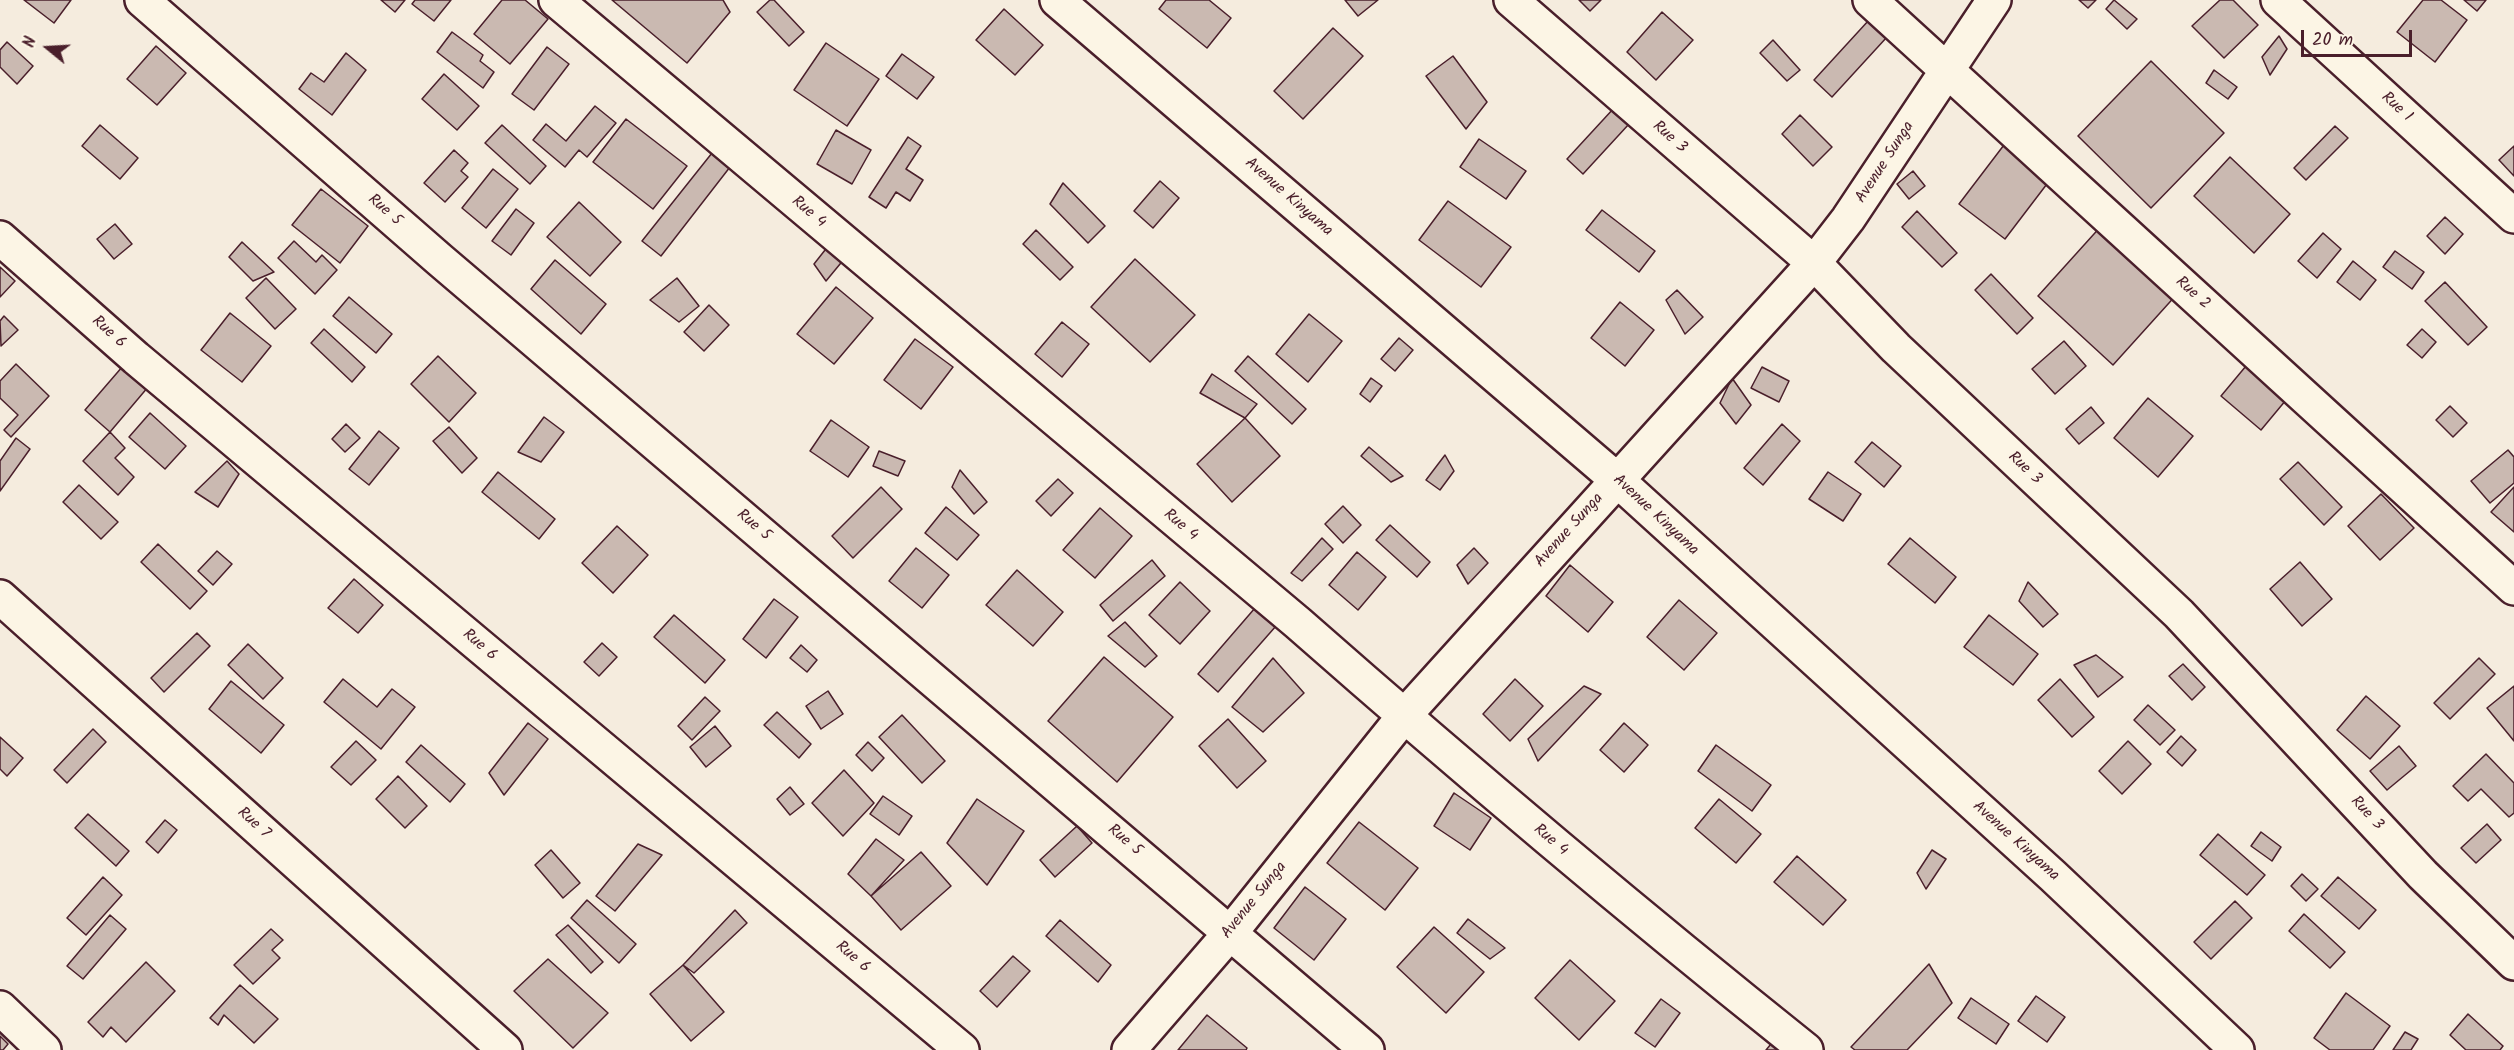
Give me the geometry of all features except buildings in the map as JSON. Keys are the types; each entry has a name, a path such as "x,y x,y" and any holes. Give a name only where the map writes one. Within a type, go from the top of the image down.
{"street":[{"name":"Rue 5","path":"142,0 440,260 1367,1050"},
{"name":"Rue 4","path":"556,0 1298,623 1638,916 1806,1050"},
{"name":"Avenue Kinyama","path":"1057,0 1616,479 2053,876 2237,1050"},
{"name":"Rue 3","path":"1510,0 1814,263 1896,348 2179,614 2423,876 2514,963"},
{"name":"Rue 2","path":"1870,0 2514,588"},
{"name":"Avenue Sunga","path":"1129,1050 1231,932 1404,716 1616,479 1814,263 1848,219 1994,0"},
{"name":"Rue 1","path":"2278,0 2514,216"},
{"name":"Rue 6","path":"0,238 136,358 962,1050"},
{"name":"Rue 7","path":"0,597 505,1050"},
{"path":"0,1008 44,1050"}]}
